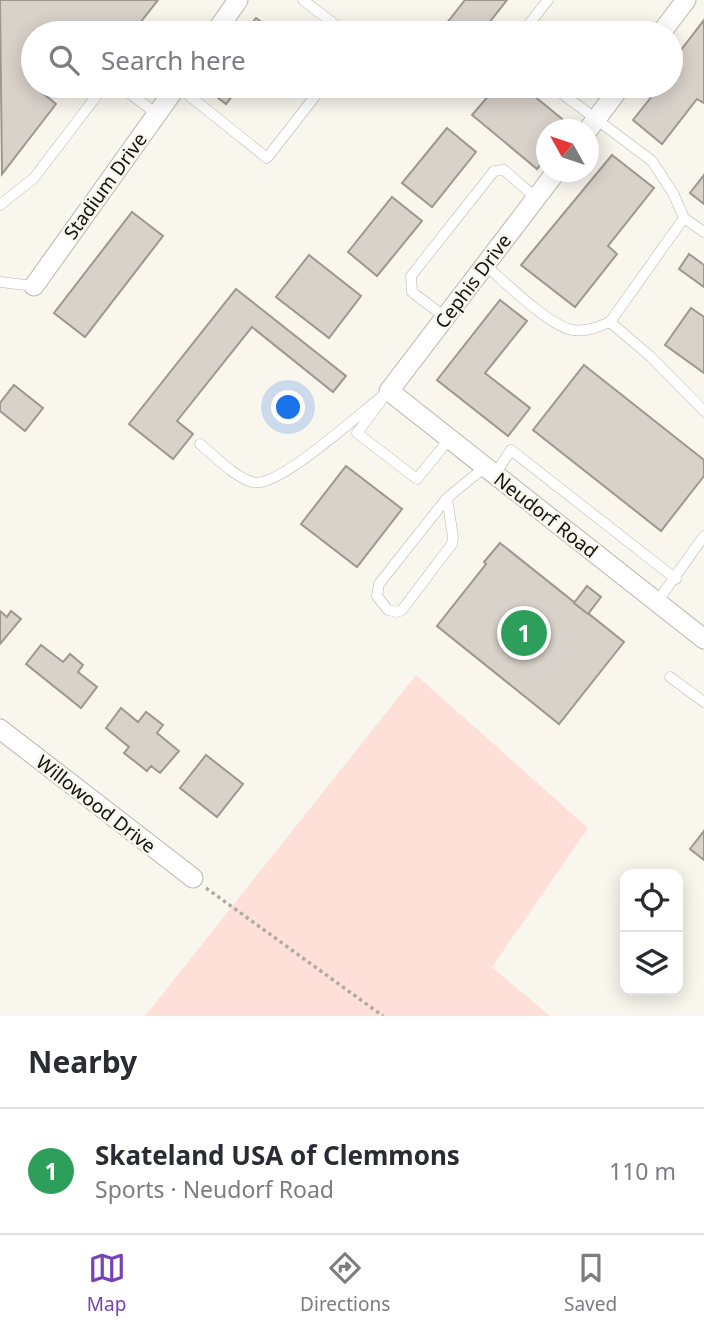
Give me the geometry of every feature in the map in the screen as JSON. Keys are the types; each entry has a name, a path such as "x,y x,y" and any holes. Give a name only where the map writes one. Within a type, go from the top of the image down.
{"street":[{"path":"223,21 238,0"},
{"path":"670,21 686,0"},
{"name":"Stadium Drive","path":"34,286 168,98"},
{"path":"596,119 612,98"},
{"name":"Cephis Drive","path":"389,391 548,182"},
{"name":"Neudorf Road","path":"389,391 704,639"},
{"name":"Willowood Drive","path":"0,729 192,878"}],"lane":[{"path":"303,0 330,21"},
{"path":"531,21 548,0"},
{"path":"0,205 33,178 95,98"},
{"path":"135,98 156,114"},
{"path":"192,98 267,158 314,98"},
{"path":"565,98 587,119"},
{"path":"599,128 652,161 673,193 684,218 704,232"},
{"path":"445,317 412,292 411,276 495,171 505,170 536,198"},
{"path":"485,265 550,319 569,330 581,331 610,322 684,218"},
{"path":"0,282 34,286"},
{"path":"610,322 651,357 704,411"},
{"path":"389,391 357,433 417,479 450,438"},
{"path":"200,444 241,476 261,484 294,467 389,391"},
{"path":"447,498 452,544 401,610 388,610 377,596 379,584 447,498 490,470 511,450 676,579"},
{"path":"657,602 676,579 704,536"},
{"path":"670,677 704,702"}],"path":[{"path":"192,878 383,1016"}],"shaded area":[{"path":"416,675 588,828 492,967 550,1016 145,1016"}],"building":[{"path":"0,0 158,0 141,21 21,21 21,98 49,98 56,104 2,174"},
{"path":"465,0 507,0 490,21 448,21"},
{"path":"704,20 704,103 697,99 662,144 633,120 650,98 683,98 683,47"},
{"path":"218,98 231,98 226,104"},
{"path":"487,98 537,98 562,119 536,119 536,168 472,115"},
{"path":"447,128 476,152 432,207 402,183"},
{"path":"612,155 654,188 608,246 617,254 575,307 521,265 590,182 599,182 599,171"},
{"path":"704,175 704,204 690,193"},
{"path":"392,197 422,221 377,276 348,252"},
{"path":"132,212 163,236 85,337 54,313"},
{"path":"689,254 704,265 704,287 679,269"},
{"path":"309,255 361,296 329,338 276,297"},
{"path":"236,289 346,376 333,392 252,327 177,421 193,434 173,459 129,424"},
{"path":"500,300 527,321 485,373 530,408 508,436 437,380"},
{"path":"691,308 704,317 704,373 665,345"},
{"path":"584,365 704,460 704,476 661,531 533,430"},
{"path":"14,385 43,408 25,431 0,411 0,403"},
{"path":"346,466 402,509 357,567 301,524"},
{"path":"500,543 624,642 559,724 437,626"},
{"path":"587,586 601,597 588,614 574,603"},
{"path":"0,611 7,617 11,611 21,619 0,644"},
{"path":"41,645 63,662 70,654 83,665 78,672 97,687 81,708 26,664"},
{"path":"121,708 138,722 146,712 163,725 157,733 179,751 160,773 151,766 147,771 124,753 129,747 106,728"},
{"path":"206,755 243,784 217,817 180,788"},
{"path":"704,831 704,860 690,849"}],"place":[{"name":"Skateland USA of Clemmons","path":"524,633"}]}
